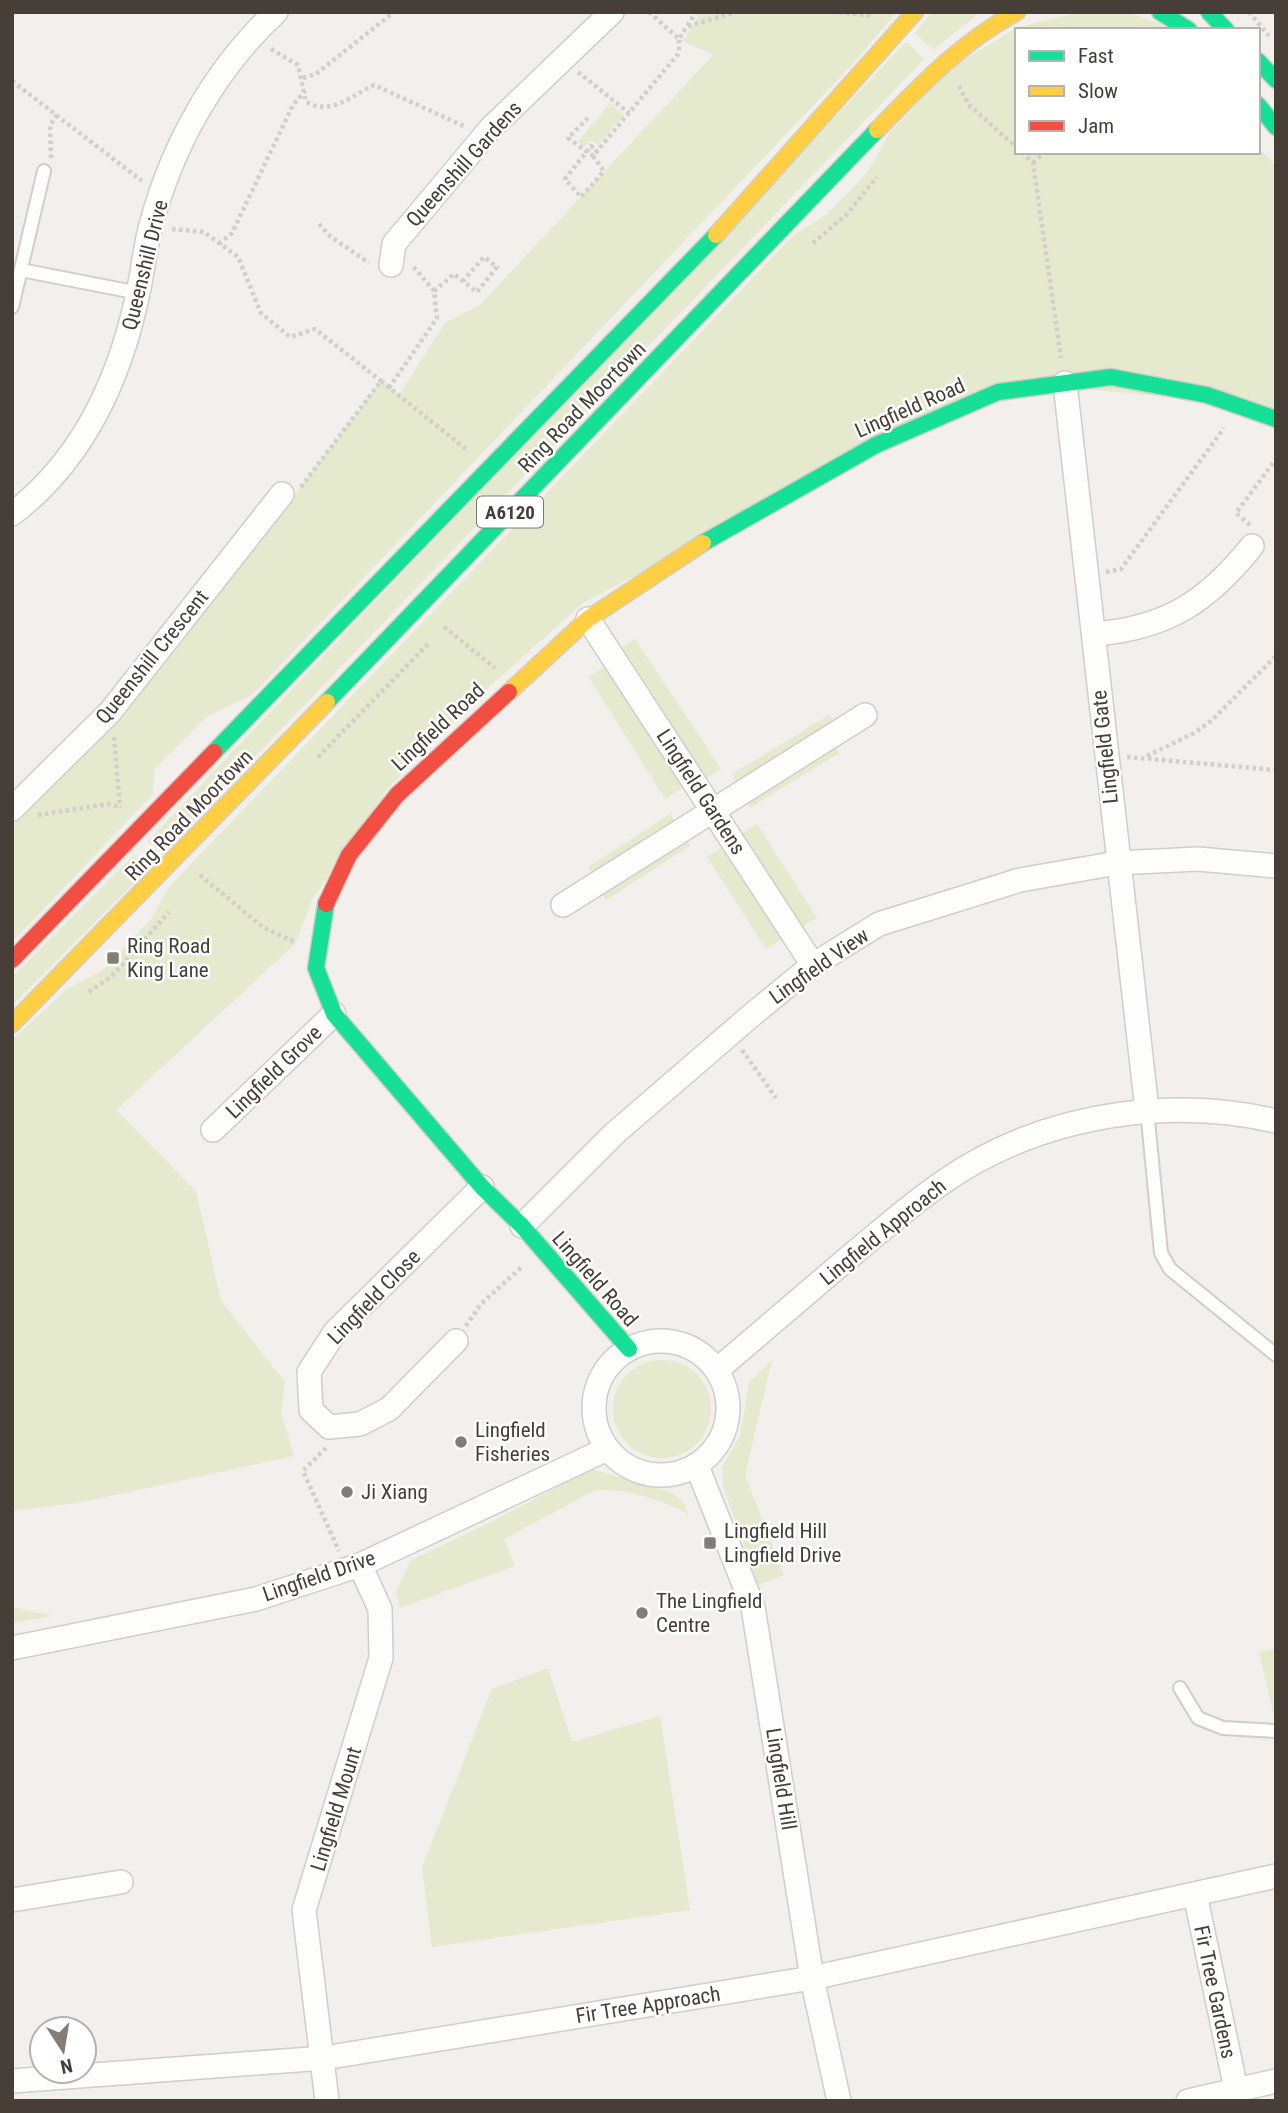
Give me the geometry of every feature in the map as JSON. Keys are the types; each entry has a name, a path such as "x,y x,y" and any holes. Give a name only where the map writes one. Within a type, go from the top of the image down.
{"main road":[{"name":"Ring Road Moortown","path":"12,960 710,242 915,12"},
{"name":"Ring Road Moortown","path":"12,1024 108,929 939,65 983,30 1017,12"},
{"path":"1160,12 1186,28"},
{"path":"1209,12 1224,28"},
{"path":"1260,63 1276,80"},
{"path":"1260,109 1276,127"},
{"name":"Lingfield Road","path":"629,1349 522,1226 482,1187 334,1014 316,968 324,909 349,855 397,795 587,618 719,533 876,445 998,392 1111,377 1207,395 1276,419"}],"street":[{"name":"Queenshill Drive","path":"12,514 59,472 107,395 124,350 139,293 150,226 177,150 204,101 252,37 276,12"},
{"name":"Queenshill Gardens","path":"393,254 484,137 612,12"},
{"name":"Lingfield Gate","path":"1065,383 1095,634 1117,863 1133,964 1147,1110"},
{"name":"Queenshill Crescent","path":"19,813 110,712 282,494"},
{"path":"1095,634 1131,631 1165,621 1203,598 1231,573 1253,537"},
{"name":"Lingfield Gardens","path":"587,618 813,965"},
{"path":"563,905 865,715"},
{"name":"Lingfield View","path":"522,1226 615,1133 730,1033 813,965 879,924 1020,880 1117,863 1198,859 1276,866"},
{"name":"Lingfield Grove","path":"213,1130 334,1014"},
{"name":"Lingfield Approach","path":"717,1370 921,1197 978,1161 1055,1129 1147,1110 1204,1111 1276,1121"},
{"name":"Lingfield Close","path":"344,1426 329,1427 311,1410 309,1372 335,1332 482,1187"},
{"path":"344,1426 360,1424 389,1409 456,1341"},
{"path":"669,1342 691,1348 717,1370 727,1391 727,1421 719,1443 697,1466 675,1475 644,1474 623,1464 607,1449 597,1428 594,1412 597,1388 610,1364 629,1349 645,1343 669,1342"},
{"name":"Lingfield Drive","path":"12,1648 256,1599 354,1567 607,1449"},
{"name":"Lingfield Hill","path":"697,1466 753,1607 812,1978 839,2101"},
{"name":"Lingfield Mount","path":"327,2101 324,2058 304,1910 381,1658 380,1609 354,1567"},
{"name":"Fir Tree Approach","path":"12,2081 324,2058 812,1978 1276,1876"},
{"path":"12,1900 121,1882"},
{"name":"Fir Tree Gardens","path":"1195,1894 1236,2089"},
{"name":"Fir Tree Gardens","path":"1188,2101 1276,2081"}],"lane":[{"path":"1260,111 1276,139"},
{"path":"12,307 44,171"},
{"path":"21,270 139,293"},
{"path":"1147,1110 1161,1253 1165,1261 1170,1269 1276,1355"},
{"path":"1180,1688 1198,1718 1223,1728 1276,1731"}],"path":[{"path":"303,78 316,74 394,12"},
{"path":"649,12 679,40"},
{"path":"593,156 679,53 679,40 696,12"},
{"path":"688,26 736,12"},
{"path":"839,12 872,16"},
{"path":"1249,12 1276,42"},
{"path":"252,37 298,65 303,78 306,102 318,108 334,107 374,85 435,111 484,137"},
{"path":"563,60 629,113"},
{"path":"12,81 161,195"},
{"path":"219,244 232,233 293,105 305,91"},
{"path":"44,171 51,159 50,125 57,115"},
{"path":"588,118 568,138 586,151 593,156 604,171 581,197 565,179 586,151 591,146 597,151"},
{"path":"1024,154 1033,163 1065,383"},
{"path":"1033,163 1043,154"},
{"path":"319,224 365,263 393,254 434,291 438,318 389,388"},
{"path":"150,226 204,232 238,257 261,313 290,337 315,329 491,469"},
{"path":"434,291 454,274 477,292 497,267 484,257 463,281"},
{"path":"282,494 290,502 381,381"},
{"path":"1088,576 1121,569 1208,449"},
{"path":"1253,537 1236,513 1276,459"},
{"path":"444,626 495,668 523,677"},
{"path":"1146,757 1194,733 1211,721 1276,656"},
{"path":"19,813 108,804 120,807 113,730 121,721 110,712"},
{"path":"1107,757 1146,757 1276,770"},
{"path":"201,876 264,928 318,953"},
{"path":"730,1033 776,1098"},
{"path":"456,1341 481,1304 541,1249"},
{"path":"344,1426 303,1471 354,1567"}],"green space":[{"path":"701,12 897,12 850,67 253,694 205,718 154,770 153,794 12,942 12,826 173,654 281,507 290,501 381,381 399,395 445,323 480,305 713,55 683,41"},
{"path":"932,12 978,14 933,50 915,33"},
{"path":"1082,12 1107,12 1138,16 1167,28 1016,28"},
{"path":"1015,29 1015,154 1260,154 1260,148 1276,167 1276,408 1007,381 583,603 490,686 387,789 312,900 296,943 116,1110 196,1191 221,1301 285,1382 281,1412 294,1456 78,1503 12,1511 12,1040 67,989 103,970 151,919 169,887 793,236 827,214 867,173 890,132 953,66"},
{"path":"906,42 924,59 174,841 167,836 156,847 147,842"},
{"path":"610,103 624,115 598,145 590,140 584,147 578,142"},
{"path":"635,639 721,769 703,781 617,650"},
{"path":"609,664 686,786 665,799 589,677"},
{"path":"829,715 834,724 738,784 732,774"},
{"path":"834,744 839,753 750,808 745,800"},
{"path":"670,814 676,823 594,876 588,867"},
{"path":"757,824 817,918 799,929 739,835"},
{"path":"685,838 690,846 606,900 601,893"},
{"path":"725,845 785,937 766,949 707,857"},
{"path":"134,855 148,869 12,1006 12,977"},
{"path":"662,1360 681,1363 697,1374 708,1390 711,1409 708,1428 697,1444 681,1455 662,1458 643,1455 627,1444 616,1428 613,1409 616,1390 627,1374 643,1363"},
{"path":"772,1360 745,1475 784,1575 758,1585 723,1486 722,1467 740,1436 749,1382"},
{"path":"591,1469 673,1493 685,1504 688,1514 643,1496 595,1490 504,1539 515,1566 400,1608 396,1592 411,1560 487,1524"},
{"path":"12,1607 53,1616 12,1623"},
{"path":"1276,1648 1276,1716 1274,1716 1259,1652"},
{"path":"548,1668 572,1742 660,1716 690,1910 432,1947 422,1867 492,1689"}],"traffic: fast":[{"path":"1160,12 1186,28"},
{"path":"1209,12 1224,28"},
{"path":"1260,63 1276,80"},
{"path":"1260,107 1276,127"},
{"path":"327,702 877,130"},
{"path":"214,752 716,235"},
{"path":"703,543 876,445 998,392 1111,377 1207,395 1276,419"},
{"path":"326,904 316,968 334,1014 482,1187 522,1226 629,1349"}],"traffic: slow":[{"path":"716,235 915,12"},
{"path":"877,130 960,51 1017,12"},
{"path":"509,692 588,619 703,543"},
{"path":"12,1024 327,702"}],"traffic: jam":[{"path":"326,904 349,855 397,795 509,692"},
{"path":"12,960 214,752"}],"place":[{"name":"Ring Road King Lane","path":"113,958"},
{"name":"Lingfield Fisheries","path":"461,1442"},
{"name":"Ji Xiang","path":"347,1492"},
{"name":"Lingfield Hill Lingfield Drive","path":"710,1543"},
{"name":"The Lingfield Centre","path":"642,1613"}]}
